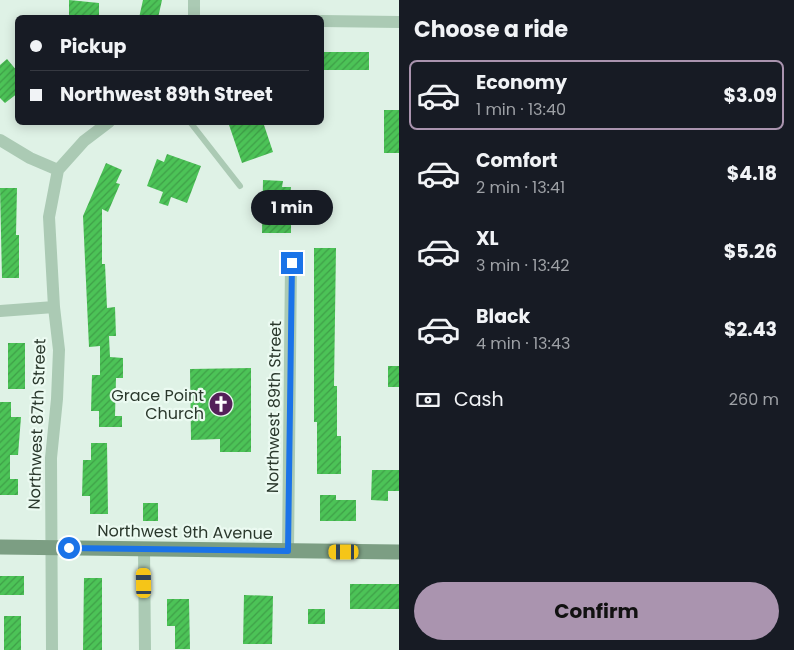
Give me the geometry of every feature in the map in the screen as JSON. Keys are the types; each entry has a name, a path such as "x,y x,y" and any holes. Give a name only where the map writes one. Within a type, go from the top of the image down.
{"street":[{"path":"194,0 194,15"},
{"path":"324,21 399,22"},
{"path":"0,140 30,158 58,170 84,141 105,125"},
{"name":"Northwest 87th Street","path":"52,650 51,458 57,399 59,350 54,308 50,216 58,170"},
{"name":"Northwest 89th Street","path":"288,551 292,263"},
{"path":"0,311 54,308"},
{"name":"Northwest 9th Avenue","path":"0,548 399,552"},
{"path":"144,549 145,650"}],"lane":[{"path":"192,125 240,186"}],"building":[{"path":"69,0 99,3 99,15 69,15"},
{"path":"143,0 162,0 159,15 140,15"},
{"path":"324,52 369,52 369,70 324,70"},
{"path":"7,59 15,68 15,95 5,103 0,98 0,65"},
{"path":"384,110 399,110 399,153 384,153"},
{"path":"229,125 264,125 273,152 242,163"},
{"path":"167,154 201,166 187,203 171,197 168,206 159,203 163,192 147,186 157,159 164,162"},
{"path":"106,163 122,170 116,183 120,184 108,212 102,209 102,264 105,264 107,308 115,307 116,336 109,336 110,357 123,358 123,378 116,378 115,416 122,416 122,427 99,427 99,411 91,411 92,375 100,375 100,346 89,347 83,216"},
{"path":"263,180 283,181 282,187 291,187 290,196 298,196 298,217 291,217 291,233 262,233"},
{"path":"0,188 17,188 16,235 19,235 19,278 2,278"},
{"path":"314,248 336,248 334,386 337,386 337,436 341,436 341,474 317,474 317,422 314,422"},
{"path":"8,343 25,343 25,389 8,389"},
{"path":"388,366 399,366 399,387 388,387"},
{"name":"Grace Point Church","path":"251,368 251,452 220,452 220,439 191,440 190,369"},
{"path":"0,402 11,402 11,417 21,417 18,455 10,455 10,479 18,479 18,495 0,495"},
{"path":"91,443 107,443 108,514 90,514 90,496 82,496 83,460 91,460"},
{"path":"372,470 399,470 399,491 388,491 388,501 371,500"},
{"path":"320,495 336,495 336,500 356,500 356,521 320,521"},
{"path":"143,503 158,503 158,521 143,521"},
{"path":"0,576 24,576 24,595 0,595"},
{"path":"84,578 102,578 102,650 83,650"},
{"path":"350,584 399,584 399,609 350,609"},
{"path":"244,595 273,596 272,644 243,644"},
{"path":"167,599 189,599 190,649 175,649 175,626 167,626"},
{"path":"308,609 325,609 325,624 308,624"},
{"path":"4,616 21,616 21,650 4,650"}],"place":[{"name":"Grace Point Church","path":"221,404"}],"route":[{"path":"69,548 288,551 292,263"}]}
